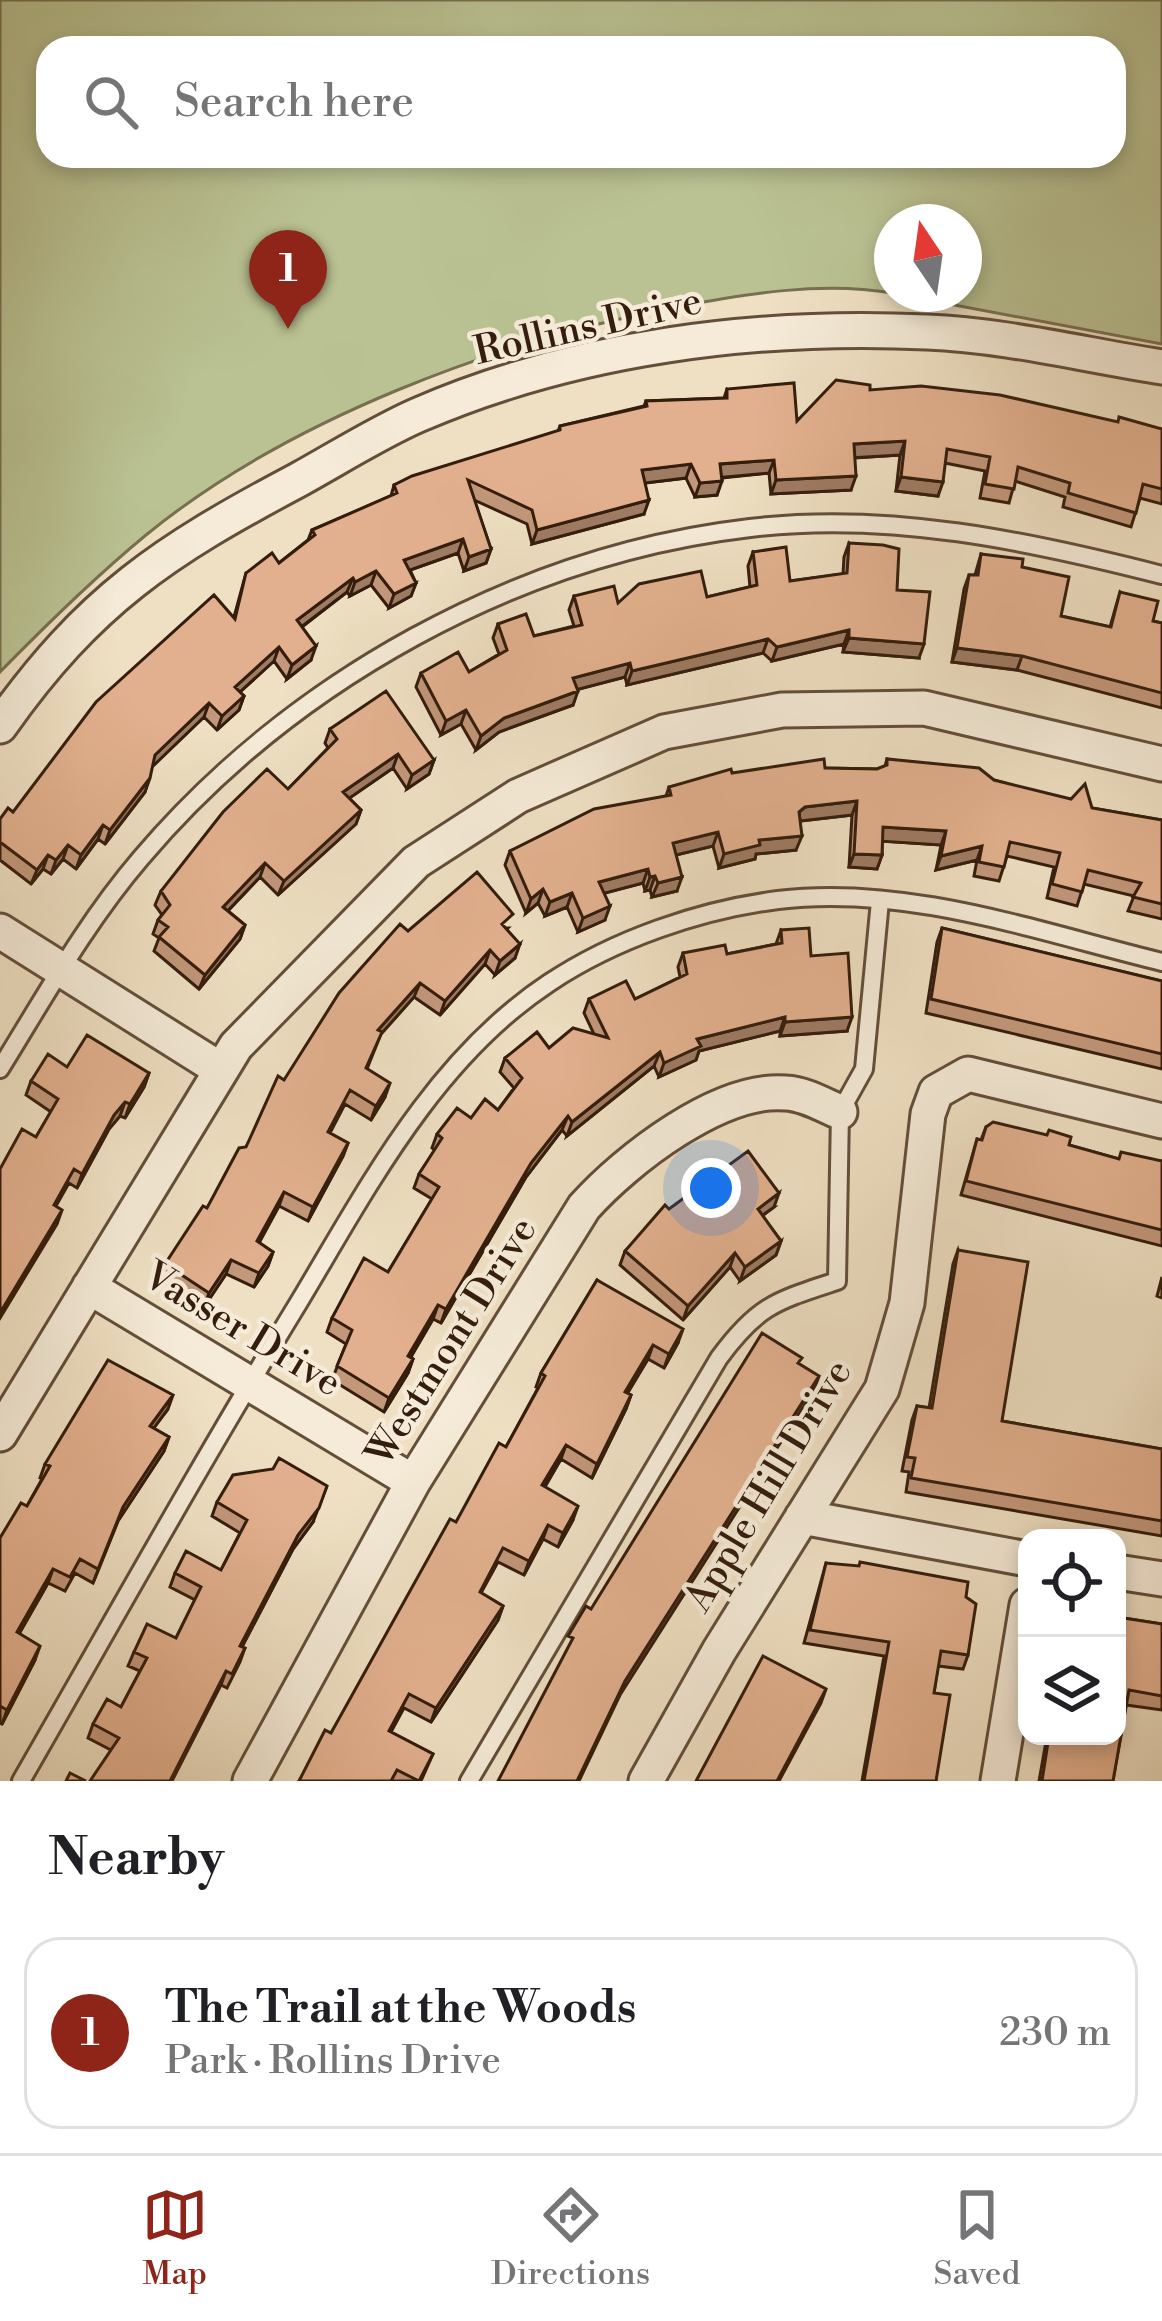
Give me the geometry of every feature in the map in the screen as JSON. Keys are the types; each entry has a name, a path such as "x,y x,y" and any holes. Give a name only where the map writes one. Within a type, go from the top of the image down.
{"street":[{"name":"Rollins Drive","path":"0,726 42,666 126,582 206,529 418,416 536,374 728,338 929,332 1162,367"},
{"path":"0,1434 218,1068 416,862 518,796 664,731 782,710 924,708 1162,764"},
{"path":"0,932 218,1068"},
{"name":"Apple Hill Drive","path":"646,1781 882,1389 907,1304 928,1114 936,1092 968,1074 1162,1121"},
{"name":"Westmont Drive","path":"250,1781 413,1482 584,1207 613,1175 673,1132 739,1102 783,1092 840,1112"},
{"name":"Vasser Drive","path":"89,1286 413,1482"},
{"path":"802,1517 1018,1557"},
{"path":"1126,1573 1162,1579"},
{"path":"998,1781 1022,1637"}],"lane":[{"path":"0,1070 61,970 140,859 238,757 376,659 460,614 553,577 750,527 877,525 970,532 1162,575"},
{"path":"21,1781 249,1383 437,1085 547,984 606,951 704,915 781,900 880,902 949,910 1162,962"},
{"path":"469,1781 718,1358 748,1318 779,1300 837,1281 840,1112 865,1069 880,902"}],"green space":[{"path":"0,0 1162,0 1162,344 982,310 982,204 874,204 874,291 784,291 702,302 608,322 467,363 397,390 264,455 146,535 0,672"}],"building":[{"path":"836,380 870,385 870,390 921,386 1000,395 1162,429 1162,489 1143,484 1136,513 1068,493 1070,483 1018,467 1014,489 985,484 990,457 947,449 943,482 901,477 905,441 854,444 856,476 776,480 774,460 720,464 722,481 700,483 691,464 642,470 649,500 537,530 532,510 468,480 491,549 469,557 463,539 404,560 416,583 394,594 376,571 355,582 353,578 297,620 316,646 292,665 279,647 235,687 244,696 222,716 209,703 155,755 150,778 110,830 103,825 81,855 68,845 56,860 48,855 37,870 0,842 0,819 8,808 13,812 96,702 214,595 235,619 246,573 272,553 279,563 315,535 312,530 397,493 394,485 412,476 560,430 560,426 647,406 646,401 727,398 727,389 794,383 797,421"},
{"path":"849,543 899,549 897,590 930,592 924,644 849,638 849,630 777,647 768,639 632,671 630,663 573,678 578,691 504,718 481,736 466,710 446,721 421,673 458,652 469,672 507,650 498,624 526,614 534,636 582,625 574,596 614,586 618,603 639,584 701,571 707,597 757,585 753,552 786,547 790,581 847,573"},
{"path":"981,554 1023,559 1022,567 1069,577 1061,616 1111,627 1120,592 1158,601 1153,621 1162,623 1162,693 1022,656 957,648 969,575 978,575"},
{"path":"386,691 434,760 412,775 398,754 343,792 361,810 284,881 265,863 223,907 245,925 205,975 159,937 168,927 158,920 170,905 161,891 223,812 267,769 288,789 337,739 330,729"},
{"path":"824,759 825,768 877,769 887,765 887,759 979,768 994,780 1071,799 1085,784 1092,808 1162,820 1162,904 1133,897 1141,883 1088,870 1082,892 1052,884 1060,853 1010,842 1004,867 979,862 982,846 941,856 946,831 883,827 882,855 854,854 857,801 805,807 799,812 802,836 759,840 760,845 724,854 718,832 673,843 682,877 658,883 648,869 599,882 610,906 583,918 572,893 550,902 543,889 531,899 510,851 594,809 671,795 669,787 731,769 732,773"},
{"path":"477,872 513,914 502,924 520,944 500,961 490,950 445,1001 420,983 378,1030 382,1032 366,1068 390,1083 376,1106 350,1090 328,1132 348,1143 313,1207 284,1192 257,1241 273,1252 259,1273 231,1260 209,1293 165,1264 203,1206 207,1208 239,1148 246,1147 278,1076 284,1080 339,993 400,924 408,931"},
{"path":"809,928 811,956 848,953 852,1017 785,1022 785,1017 697,1039 701,1046 664,1063 660,1052 572,1122 568,1116 531,1163 446,1309 438,1305 389,1398 337,1366 352,1330 332,1318 364,1258 388,1272 439,1187 419,1174 442,1138 437,1134 457,1108 471,1118 485,1099 498,1110 522,1078 505,1058 537,1032 549,1048 573,1028 608,1038 589,999 626,981 635,999 687,974 683,953 725,945 727,954 782,943 781,930"},
{"path":"942,928 1162,981 1162,1054 931,999"},
{"path":"87,1035 149,1073 130,1104 125,1102 114,1115 82,1174 74,1169 54,1205 62,1210 0,1313 0,1169 22,1129 36,1137 58,1099 31,1081 48,1054 67,1067"},
{"path":"993,1122 1047,1135 1049,1130 1071,1137 1069,1145 1119,1159 1121,1152 1162,1161 1162,1230 966,1181 977,1139 982,1140"},
{"path":"748,1151 779,1193 758,1209 781,1241 745,1267 735,1253 688,1306 625,1251 665,1205 669,1209"},
{"path":"958,1250 1028,1262 1002,1421 1162,1449 1162,1521 911,1478 915,1458 907,1457 917,1406 932,1408"},
{"path":"597,1280 683,1329 669,1354 653,1345 625,1392 631,1395 597,1464 566,1445 542,1485 578,1506 563,1533 548,1525 529,1561 503,1548 480,1592 503,1606 436,1708 409,1694 389,1731 433,1754 419,1781 397,1770 391,1781 299,1781 325,1730 331,1733 450,1519 456,1522 499,1443 506,1447 545,1376 541,1373"},
{"path":"762,1333 802,1358 798,1363 819,1376 625,1681 577,1781 498,1781 573,1638 568,1636 586,1606 591,1609"},
{"path":"108,1360 173,1395 150,1426 169,1437 123,1507 98,1569 80,1559 70,1577 53,1569 17,1632 40,1646 7,1710 0,1706 0,1538 21,1503 27,1506 50,1466 45,1464"},
{"path":"279,1458 327,1486 240,1646 245,1648 232,1674 226,1671 170,1781 90,1781 119,1738 93,1724 107,1699 121,1707 147,1658 134,1652 147,1624 176,1638 201,1587 175,1573 186,1551 221,1570 247,1520 217,1502 233,1475 273,1469"},
{"path":"860,1562 968,1582 966,1597 976,1604 968,1655 941,1651 934,1693 950,1695 936,1781 864,1781 889,1642 810,1630 826,1563 859,1566"},
{"path":"1126,1618 1162,1624 1162,1696 1129,1690 1126,1707"},
{"path":"763,1656 826,1689 777,1781 696,1781"},
{"path":"1048,1745 1119,1745 1113,1781 1042,1781"}],"place":[{"name":"The Trail at the Woods","path":"288,329"}]}
